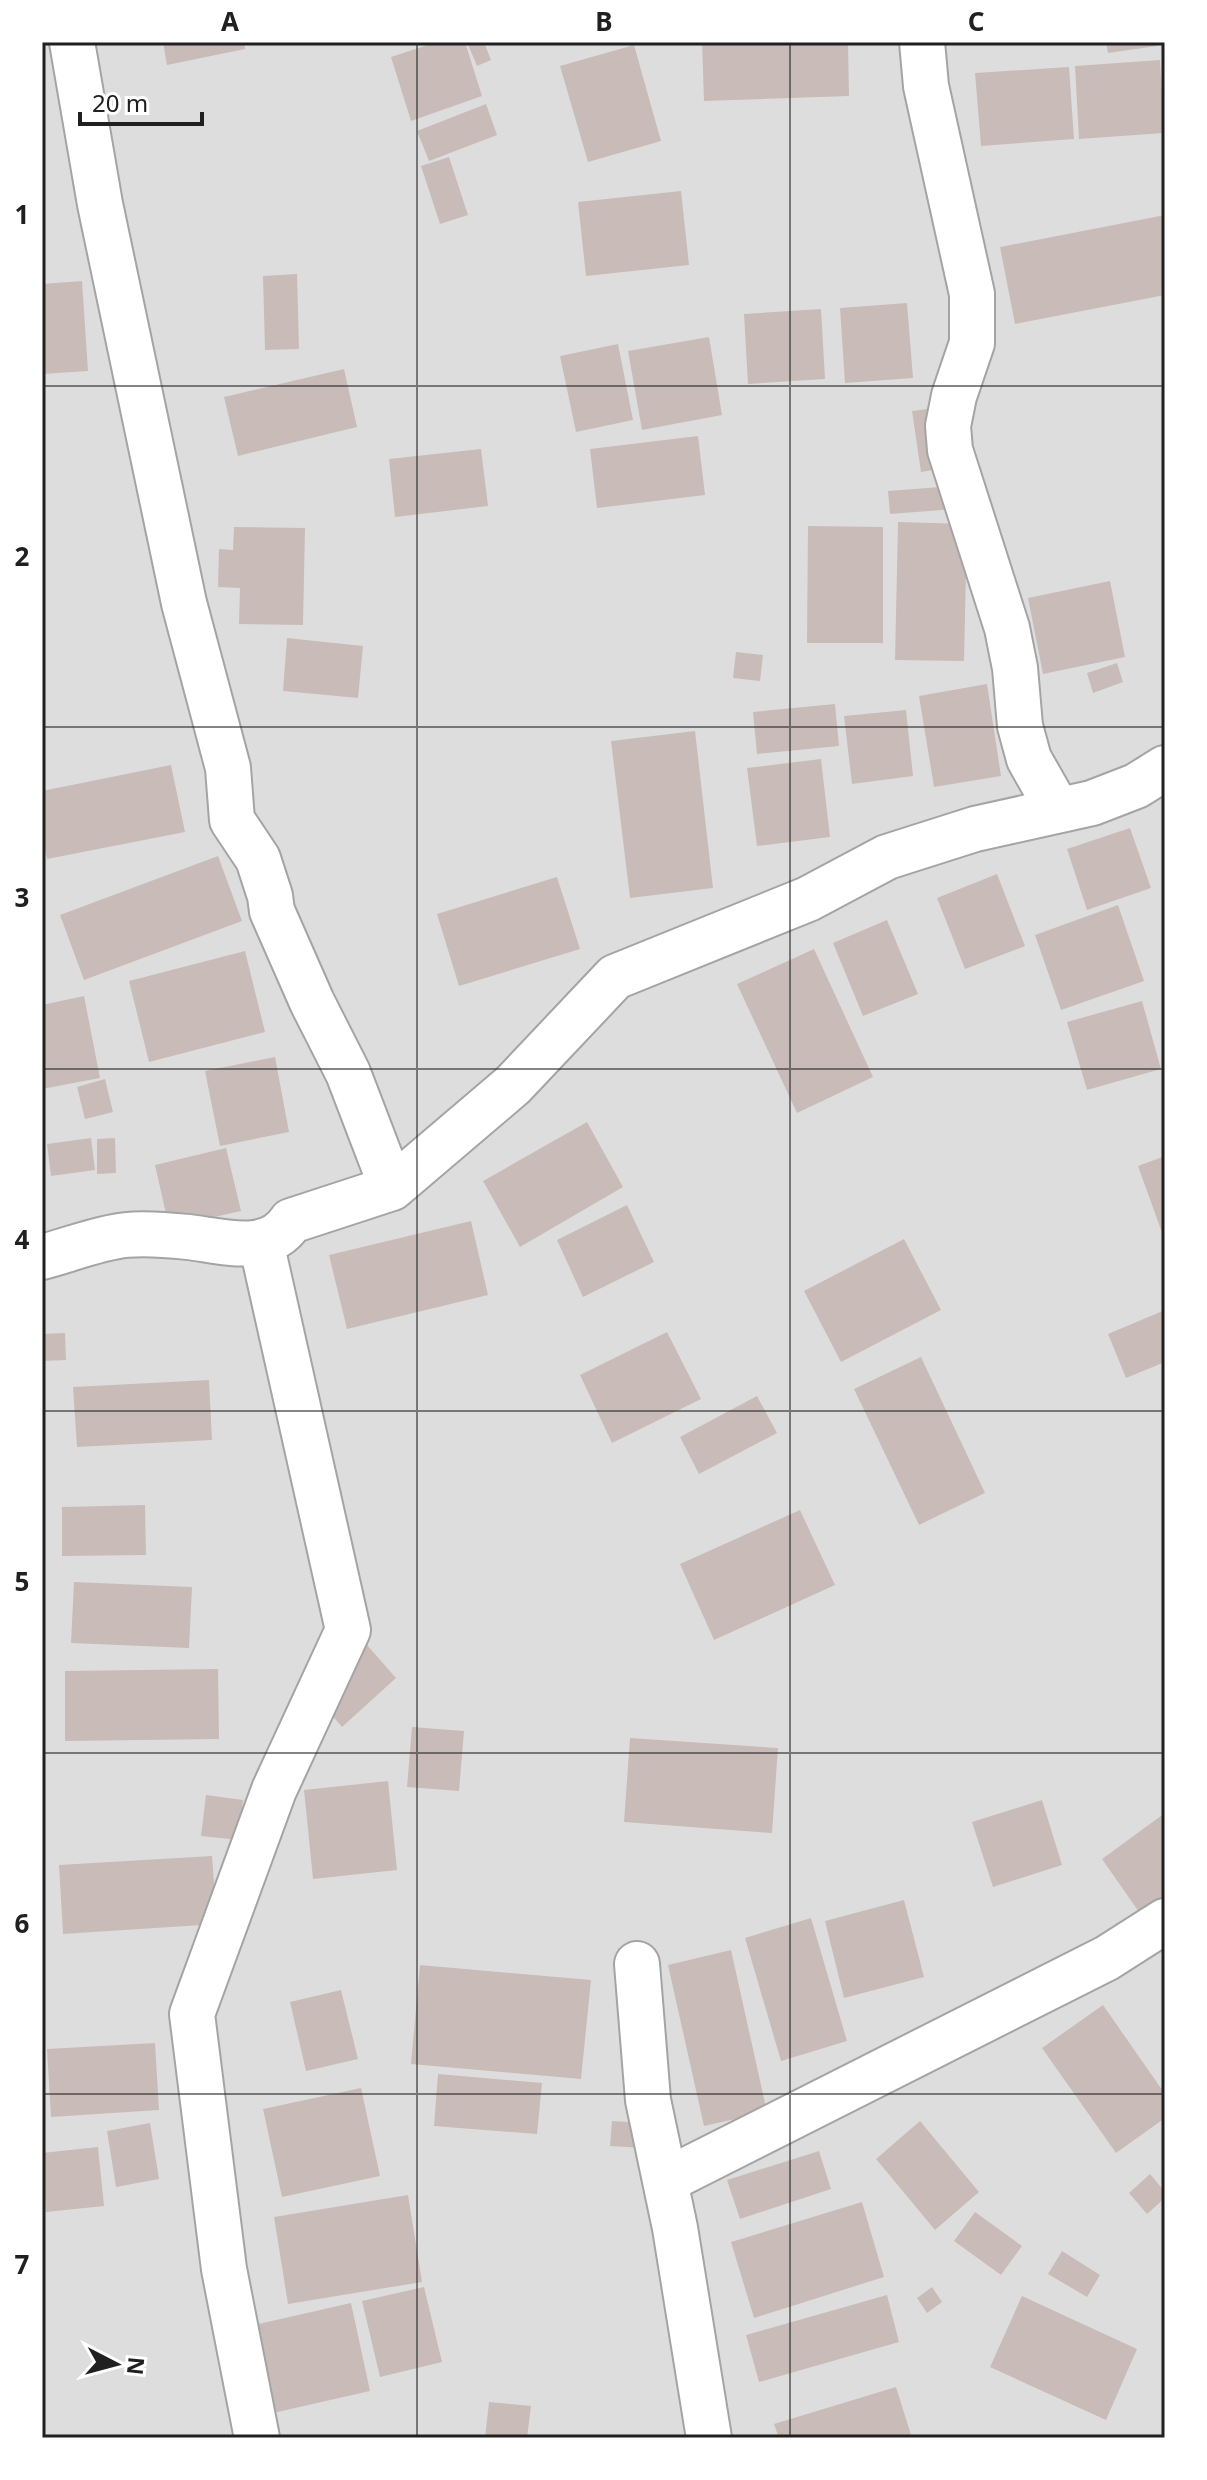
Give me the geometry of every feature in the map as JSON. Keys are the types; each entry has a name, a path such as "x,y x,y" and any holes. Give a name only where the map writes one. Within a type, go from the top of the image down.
{"street":[{"path":"72,42 100,204 184,603 228,768 232,820 258,859 272,911 312,1002 348,1073 392,1188"},
{"path":"922,42 926,86 972,294 972,343 954,396 948,426 950,450 1007,628 1015,668 1020,726 1029,759 1058,810"},
{"path":"42,1257 125,1235 184,1236 246,1245 284,1232 291,1221 392,1188 513,1085 615,977 808,899 887,857 975,829 1092,803 1136,786 1165,768"},
{"path":"257,2438 224,2269 192,2014 274,1790 348,1630 261,1242"},
{"path":"665,2181 1107,1958 1165,1921"},
{"path":"637,1964 648,2100 709,2438"}],"shaded area":[{"path":"42,42 1165,42 1165,2438 42,2438"}],"building":[{"path":"163,42 244,42 245,49 167,65"},
{"path":"437,42 465,42 482,96 411,121 391,57"},
{"path":"467,42 484,42 491,60 477,66"},
{"path":"702,42 848,42 849,96 704,101"},
{"path":"1106,42 1156,42 1157,46 1108,53"},
{"path":"634,45 661,141 588,162 560,66"},
{"path":"1160,60 1164,133 1079,139 1075,66"},
{"path":"1069,67 1074,139 981,146 975,73"},
{"path":"486,104 497,135 429,161 417,131"},
{"path":"449,157 468,215 440,224 421,166"},
{"path":"681,191 689,265 586,276 578,202"},
{"path":"1165,215 1165,295 1015,324 1000,247"},
{"path":"297,274 299,349 265,350 263,276"},
{"path":"82,281 88,371 42,374 42,284"},
{"path":"907,303 913,378 845,383 840,308"},
{"path":"821,309 825,379 748,384 744,314"},
{"path":"709,337 722,415 642,430 628,351"},
{"path":"618,344 633,420 576,432 560,356"},
{"path":"344,369 357,427 238,456 224,397"},
{"path":"942,407 950,467 921,472 912,411"},
{"path":"698,436 705,495 597,508 590,449"},
{"path":"481,449 488,506 395,517 389,459"},
{"path":"953,486 955,509 890,514 888,491"},
{"path":"898,522 967,524 964,661 895,660"},
{"path":"808,526 883,527 883,643 807,643"},
{"path":"234,527 305,528 303,625 239,624 240,588 218,587 219,549 233,550"},
{"path":"1110,581 1125,657 1043,674 1028,598"},
{"path":"287,638 363,646 358,698 283,691"},
{"path":"736,652 763,655 760,681 733,678"},
{"path":"1117,663 1123,682 1093,693 1087,673"},
{"path":"987,684 1001,776 934,787 919,696"},
{"path":"835,704 839,746 757,754 753,712"},
{"path":"906,710 913,776 852,784 844,716"},
{"path":"695,731 713,888 630,898 611,741"},
{"path":"821,759 830,837 757,846 747,768"},
{"path":"171,765 185,832 47,859 42,834 42,791"},
{"path":"1130,828 1151,888 1087,910 1067,849"},
{"path":"218,856 242,921 84,980 60,915"},
{"path":"997,874 1025,946 965,969 937,898"},
{"path":"557,877 580,949 459,986 437,914"},
{"path":"1118,905 1144,981 1061,1010 1035,935"},
{"path":"887,920 918,994 863,1016 833,943"},
{"path":"814,949 873,1077 797,1113 737,984"},
{"path":"245,951 265,1032 149,1062 129,981"},
{"path":"84,996 100,1078 42,1089 42,1005"},
{"path":"1142,1001 1161,1069 1087,1090 1067,1022"},
{"path":"275,1057 289,1132 220,1146 205,1071"},
{"path":"105,1079 113,1112 85,1119 77,1087"},
{"path":"587,1122 623,1187 520,1247 483,1181"},
{"path":"91,1138 95,1170 51,1176 47,1144"},
{"path":"115,1138 116,1173 97,1174 97,1139"},
{"path":"226,1148 241,1211 169,1227 155,1165"},
{"path":"1165,1156 1165,1241 1138,1166"},
{"path":"627,1205 654,1262 583,1297 557,1240"},
{"path":"471,1221 488,1295 347,1329 329,1255"},
{"path":"904,1239 941,1310 841,1362 804,1291"},
{"path":"1165,1310 1165,1362 1126,1378 1108,1334"},
{"path":"667,1332 701,1399 612,1443 580,1375"},
{"path":"65,1333 66,1360 42,1361 42,1334"},
{"path":"921,1357 985,1493 919,1525 854,1389"},
{"path":"209,1380 212,1440 77,1447 73,1387"},
{"path":"757,1396 777,1433 699,1474 680,1437"},
{"path":"145,1505 146,1555 62,1556 62,1507"},
{"path":"800,1510 835,1585 714,1640 680,1564"},
{"path":"74,1582 192,1587 189,1648 71,1643"},
{"path":"367,1645 396,1678 342,1727 313,1693"},
{"path":"218,1669 219,1739 65,1741 65,1671"},
{"path":"412,1727 464,1731 459,1791 407,1787"},
{"path":"630,1738 778,1748 772,1833 624,1822"},
{"path":"388,1781 397,1870 313,1879 304,1790"},
{"path":"206,1795 243,1800 239,1840 201,1836"},
{"path":"1042,1800 1062,1865 993,1887 972,1822"},
{"path":"1165,1813 1165,1908 1146,1922 1102,1859"},
{"path":"212,1856 217,1924 63,1934 59,1865"},
{"path":"904,1900 924,1977 844,1998 825,1921"},
{"path":"811,1918 847,2041 781,2061 745,1938"},
{"path":"731,1950 767,2112 704,2126 668,1965"},
{"path":"420,1965 591,1980 581,2079 411,2064"},
{"path":"341,1990 358,2059 306,2071 290,2002"},
{"path":"1103,2005 1165,2094 1165,2118 1116,2153 1042,2048"},
{"path":"155,2043 159,2110 51,2117 47,2049"},
{"path":"438,2074 542,2083 537,2134 434,2126"},
{"path":"361,2088 380,2176 282,2197 263,2109"},
{"path":"612,2121 645,2123 644,2148 610,2146"},
{"path":"920,2121 979,2192 935,2230 876,2159"},
{"path":"150,2123 159,2179 116,2187 107,2131"},
{"path":"98,2147 104,2206 46,2212 42,2153"},
{"path":"819,2151 831,2189 740,2219 727,2180"},
{"path":"1150,2174 1165,2192 1165,2198 1147,2214 1129,2193"},
{"path":"408,2195 422,2282 288,2304 274,2217"},
{"path":"862,2202 884,2277 754,2318 731,2242"},
{"path":"975,2212 1022,2246 1001,2275 954,2241"},
{"path":"1062,2251 1100,2275 1087,2297 1048,2274"},
{"path":"424,2287 442,2362 380,2377 362,2301"},
{"path":"932,2287 942,2302 927,2313 917,2298"},
{"path":"887,2295 899,2342 759,2382 746,2335"},
{"path":"1022,2296 1137,2349 1106,2420 990,2367"},
{"path":"351,2303 370,2391 273,2413 254,2325"},
{"path":"896,2387 912,2438 779,2438 774,2424"},
{"path":"489,2402 531,2406 527,2438 485,2438"}]}
